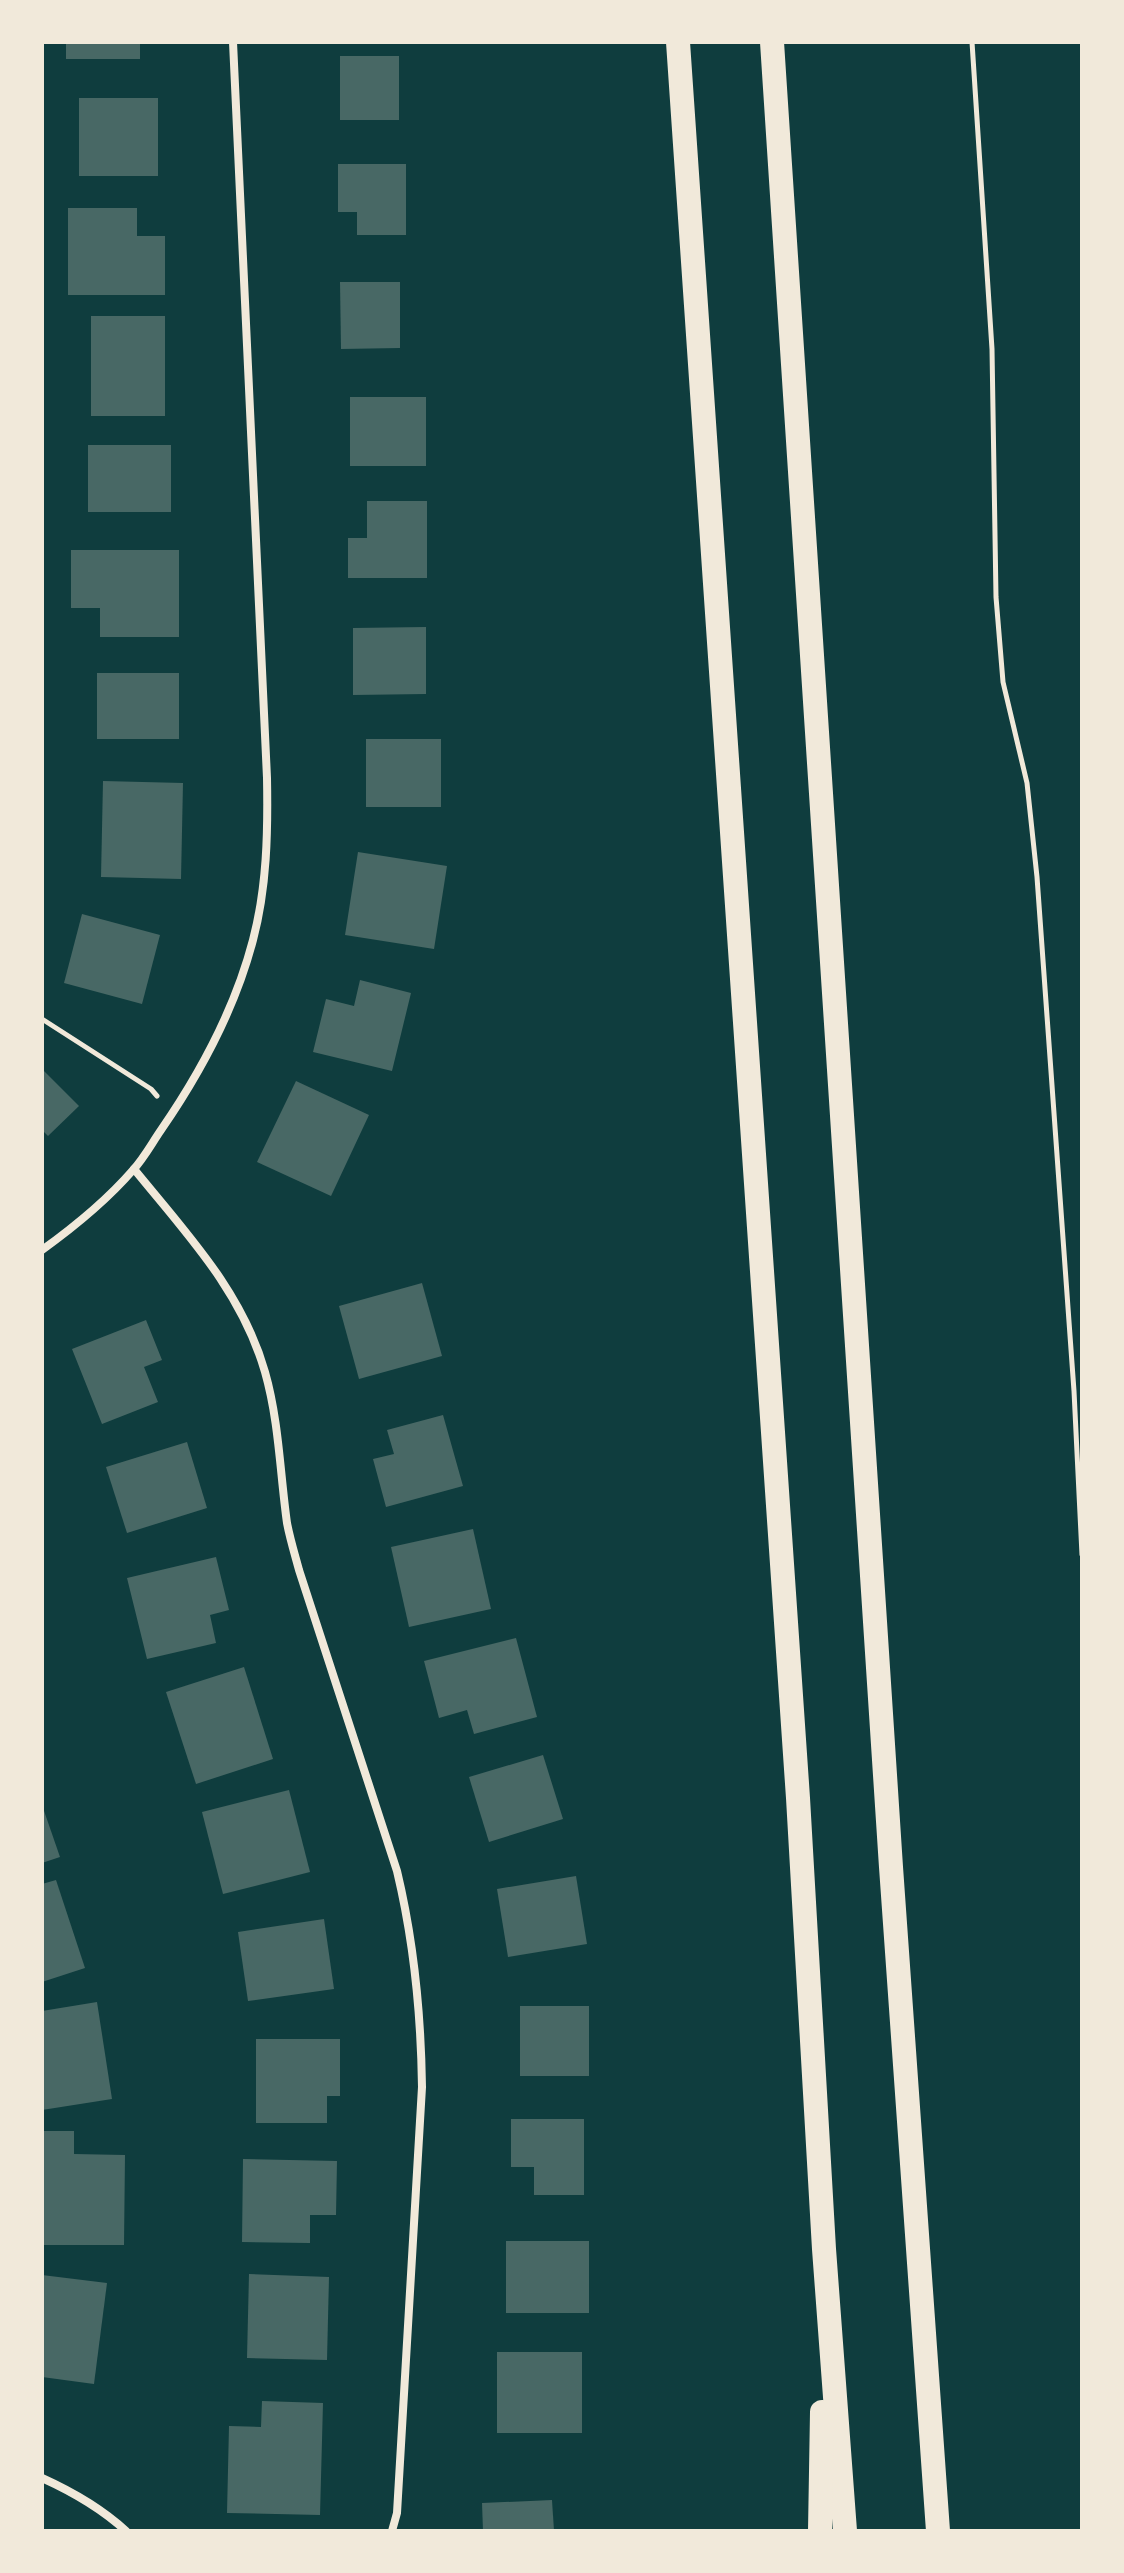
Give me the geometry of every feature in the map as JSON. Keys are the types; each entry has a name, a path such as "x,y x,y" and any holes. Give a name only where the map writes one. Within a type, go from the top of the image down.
{"highway":[{"path":"678,42 845,2531"},
{"path":"772,42 888,1835 938,2531"},
{"path":"820,2531 824,2249"},
{"path":"922,2298 948,2531"}],"street":[{"path":"42,1250 97,1206 134,1169 171,1116 212,1048 238,992 256,925 268,832 233,42"},
{"path":"134,1169 227,1285 265,1372 275,1420 288,1526 299,1570 397,1871 408,1917 421,2031 422,2087 397,2513 392,2531"},
{"path":"42,2478 67,2489 109,2515 126,2531"}],"path":[{"path":"972,42 992,349 997,611 1003,682 1027,783 1037,877 1074,1391 1082,1555"},
{"path":"42,1019 151,1089 171,1116"}],"building":[{"path":"66,42 140,42 140,59 66,59"},
{"path":"340,56 399,56 399,120 340,120"},
{"path":"79,98 158,98 158,176 79,176"},
{"path":"338,164 406,164 406,235 357,235 357,212 338,212"},
{"path":"68,208 137,208 137,236 165,236 165,295 68,295"},
{"path":"340,282 400,282 400,348 341,349"},
{"path":"91,316 165,316 165,416 91,416"},
{"path":"350,397 426,397 426,466 350,466"},
{"path":"88,445 171,445 171,512 88,512"},
{"path":"367,501 427,501 427,578 348,578 348,538 367,538"},
{"path":"71,550 179,550 179,637 100,637 100,608 71,608"},
{"path":"426,627 426,694 353,695 353,628"},
{"path":"97,673 179,673 179,739 97,739"},
{"path":"366,739 441,739 441,807 366,807"},
{"path":"103,781 183,783 181,879 101,877"},
{"path":"358,852 447,866 434,949 345,935"},
{"path":"82,914 160,935 142,1004 64,983"},
{"path":"360,980 411,993 392,1071 313,1052 326,999 354,1006"},
{"path":"42,1069 79,1106 48,1136 42,1130"},
{"path":"296,1081 369,1115 331,1196 257,1162"},
{"path":"422,1283 442,1356 359,1379 339,1306"},
{"path":"146,1320 162,1360 144,1367 158,1402 102,1424 72,1349"},
{"path":"443,1415 463,1486 386,1507 373,1459 394,1454 387,1430"},
{"path":"187,1442 207,1508 127,1533 106,1467"},
{"path":"473,1529 491,1609 409,1627 391,1547"},
{"path":"216,1557 229,1610 210,1615 216,1643 147,1659 127,1578"},
{"path":"516,1638 537,1717 474,1734 467,1710 439,1718 424,1661"},
{"path":"244,1667 273,1759 196,1784 166,1692"},
{"path":"543,1755 563,1819 489,1842 469,1777"},
{"path":"289,1790 310,1872 223,1894 202,1812"},
{"path":"42,1805 60,1857 42,1863"},
{"path":"576,1876 587,1944 508,1957 497,1889"},
{"path":"56,1880 85,1968 42,1982 42,1884"},
{"path":"324,1919 334,1989 248,2001 238,1932"},
{"path":"97,2002 112,2099 42,2110 42,2011"},
{"path":"520,2006 589,2006 589,2076 520,2076"},
{"path":"256,2039 340,2039 340,2096 327,2096 327,2123 256,2123"},
{"path":"511,2119 584,2119 584,2195 534,2195 534,2167 511,2167"},
{"path":"42,2131 74,2131 74,2154 125,2155 124,2245 42,2245"},
{"path":"243,2159 337,2161 336,2215 310,2215 310,2243 242,2242"},
{"path":"506,2241 589,2241 589,2313 506,2313"},
{"path":"249,2274 329,2277 327,2360 247,2358"},
{"path":"42,2275 107,2283 94,2384 42,2377"},
{"path":"497,2352 582,2352 582,2433 497,2433"},
{"path":"262,2401 323,2403 320,2515 227,2513 229,2426 261,2427"},
{"path":"552,2500 554,2531 483,2531 482,2503"}]}
